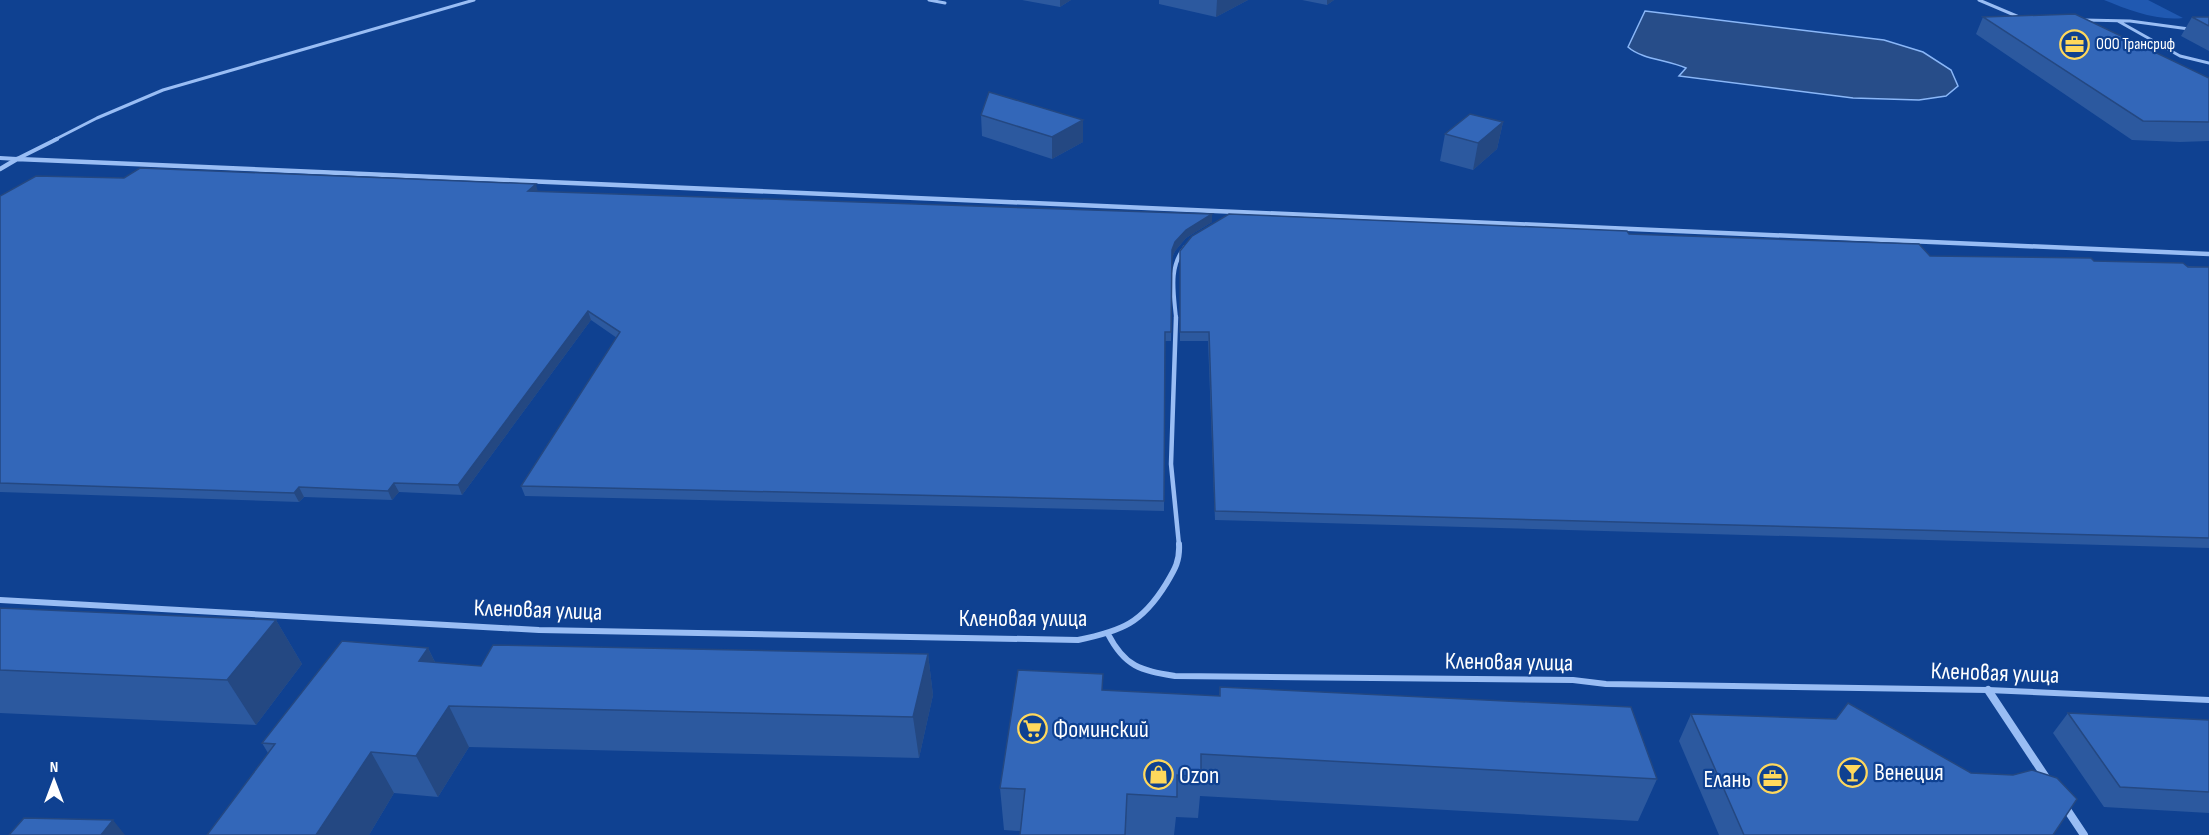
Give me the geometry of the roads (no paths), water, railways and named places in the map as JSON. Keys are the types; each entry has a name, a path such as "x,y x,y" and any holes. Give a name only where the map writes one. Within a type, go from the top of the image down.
{"street":[{"path":"0,169 17,159 710,187 2209,254"},
{"path":"1988,690 2052,787"},
{"path":"2058,796 2084,835"}],"lane":[{"path":"0,158 17,159 97,118 162,90 474,0"},
{"path":"929,0 945,3"},
{"path":"1979,0 2028,20"},
{"path":"2081,20 2116,20 2198,31"},
{"path":"2116,20 2180,56 2209,63"},
{"path":"1231,217 1240,212"},
{"path":"1108,634 1131,625 1152,607 1179,562 1171,480 1176,330 1175,272 1178,253 1193,239"},
{"name":"Кленовая улица","path":"0,600 539,630 1078,640 1108,634 1115,650 1136,669 1175,676 1573,680 1606,684 1988,690 2209,700"}],"place":[{"name":"ООО Трансриф","path":"2075,44"},
{"name":"Фоминский","path":"1032,729"},
{"name":"Венеция","path":"1853,772"},
{"name":"Ozon","path":"1158,775"},
{"name":"Елань","path":"1772,779"}]}
